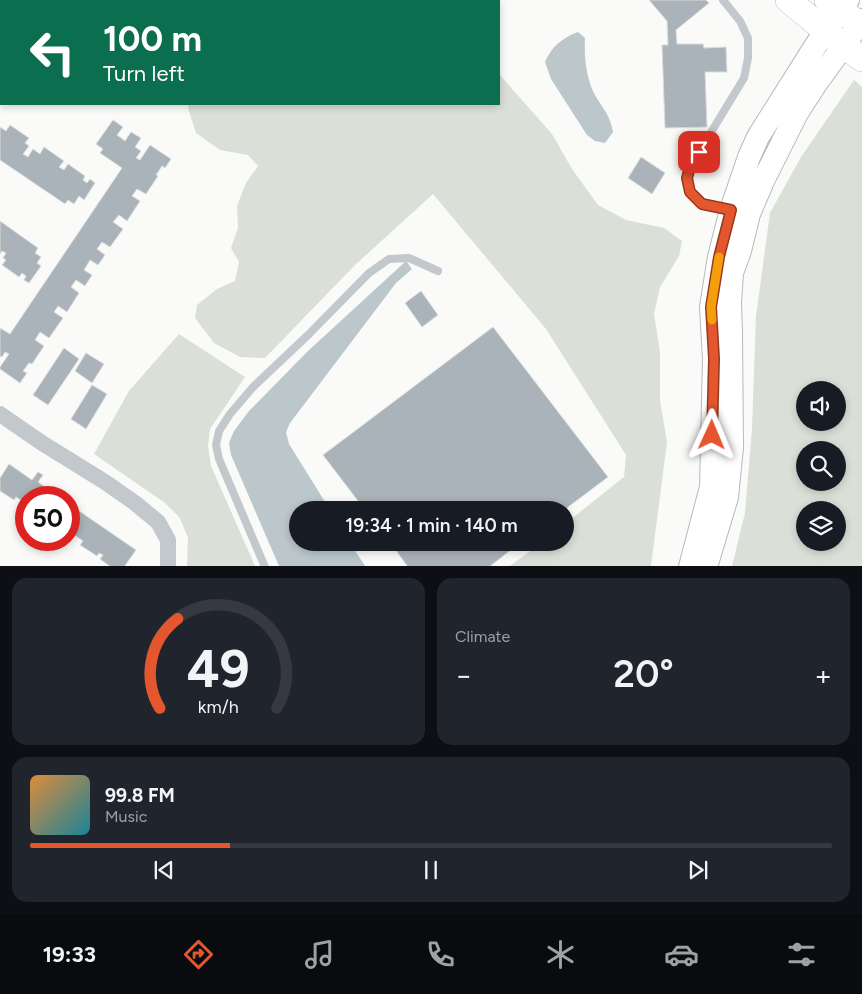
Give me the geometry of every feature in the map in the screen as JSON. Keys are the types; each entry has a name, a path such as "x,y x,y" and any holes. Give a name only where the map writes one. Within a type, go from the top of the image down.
{"main road":[{"path":"788,0 844,45"},
{"path":"844,45 850,14"},
{"path":"706,566 727,497 732,446 730,303 732,273 740,251 740,212 749,157 758,138 816,44 844,45"},
{"path":"690,566 711,487 714,359 711,307 719,257 740,212"}],"street":[{"path":"0,414 42,443 105,482 158,522 168,540 168,566"}],"lane":[{"path":"722,0 740,21 748,38 747,64 744,78 690,167 687,178 690,192 702,204 740,212"},
{"path":"265,566 219,460 216,445 219,431 230,414 253,387 369,272 389,259 409,258 438,271"}],"shaded area":[{"path":"578,32 585,38 585,61 590,83 612,126 613,132 605,143 595,141 587,135 551,79 545,62 558,43"},
{"path":"500,75 552,134 572,169 598,205 626,220 664,228 682,241 679,256 660,287 654,314 660,352 660,401 667,442 651,566 510,566 530,551 574,551 574,517 624,477 626,455 546,329 433,194 354,266 265,358 240,357 214,343 195,318 197,305 217,289 235,281 239,262 231,248 238,228 237,206 246,183 258,166 248,155 220,150 196,133 189,105 500,105"},
{"path":"854,80 862,87 862,566 732,566 745,513 752,429 756,316 770,213 801,157"},
{"path":"406,261 412,269 396,283 290,423 286,432 289,444 324,501 289,501 289,551 355,551 365,566 279,566 231,455 229,443 234,431 249,411 308,351"},
{"path":"179,334 245,377 210,429 208,446 211,466 255,566 187,566 188,538 180,518 165,503 94,454 129,391"}],"building":[{"path":"649,0 706,0 709,3 676,30 677,44 703,44 704,48 726,47 727,72 705,72 707,127 665,128 662,45 668,45 667,21"},
{"path":"113,120 123,127 117,135 125,141 131,132 141,138 135,147 141,151 136,158 140,160 150,145 171,159 165,168 162,166 146,194 137,189 132,196 140,201 127,221 119,215 113,222 123,229 110,247 102,242 97,249 105,255 98,265 90,260 84,270 92,275 85,286 76,280 71,287 79,293 67,312 58,306 54,312 63,318 49,338 40,332 35,340 44,346 32,364 29,363 23,371 27,373 20,383 0,369 9,354 5,352 2,357 0,356 0,328 10,334 122,168 100,153 103,149 96,144"},
{"path":"10,125 29,138 25,143 29,146 23,154 28,157 33,149 40,154 44,147 64,161 59,167 64,170 68,164 85,176 83,180 87,183 90,179 95,183 84,200 79,196 74,204 68,200 65,204 0,160 0,127 6,131"},
{"path":"641,157 665,173 652,194 628,178"},
{"path":"0,221 38,248 35,253 41,257 37,263 41,266 29,283 24,280 26,276 22,273 19,277 2,265 6,260 3,258 6,253 2,251 0,254"},
{"path":"421,291 438,315 422,327 405,303"},
{"path":"493,327 608,477 574,502 358,501 323,455"},
{"path":"64,348 79,359 48,405 33,395"},
{"path":"86,353 104,364 92,383 75,371"},
{"path":"92,385 107,394 86,429 71,419"},
{"path":"9,464 32,480 38,472 43,475 38,482 44,486 15,486 14,500 0,491 0,478"},
{"path":"80,512 136,550 125,566 110,566 100,559 103,555 99,553 97,556 80,545 83,541 80,539"},
{"path":"396,551 509,551 490,566 407,566"}],"slow traffic":[{"path":"712,320 711,307 719,257"}],"route":[{"path":"699,152 690,167 687,178 690,192 702,204 731,210 719,257 711,307 714,359 712,435"}]}
